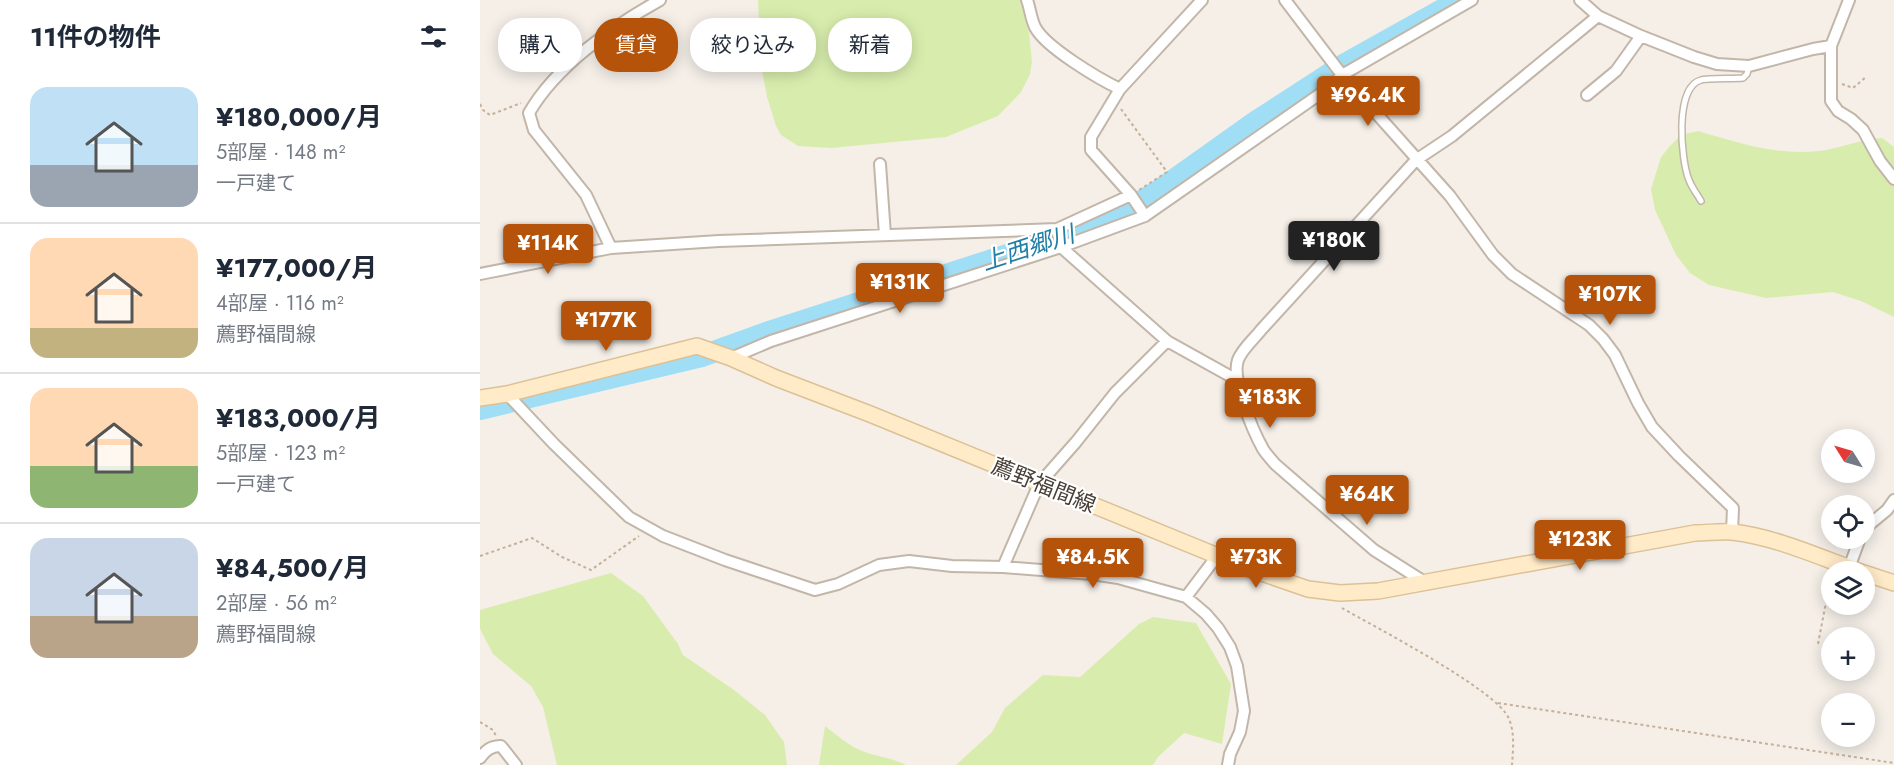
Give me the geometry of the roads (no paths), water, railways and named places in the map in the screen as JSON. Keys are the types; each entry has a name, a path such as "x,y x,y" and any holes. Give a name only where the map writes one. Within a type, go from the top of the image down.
{"main road":[{"name":"薦野福間線","path":"480,398 510,398 697,346 727,356 776,378 1247,568 1308,589 1340,593 1378,591 1426,583 1695,533 1732,532 1762,538 1832,561"},
{"name":"薦野福間線","path":"1875,577 1894,583"}],"street":[{"path":"610,248 586,195 534,130 529,113 538,96 564,69 634,14 660,0"},
{"path":"1027,0 1034,26 1043,39 1101,80 1120,89"},
{"path":"1137,205 1091,150 1091,137 1120,89 1202,0"},
{"path":"1285,0 1342,75 1450,196 1493,255 1512,274 1589,325 1603,339 1615,355 1638,403 1653,427 1679,456 1733,508 1732,532"},
{"path":"727,356 1059,238 1137,205 1330,87 1342,75 1472,0"},
{"path":"1580,0 1598,16 1641,36 1717,64 1749,66 1831,46"},
{"path":"1849,0 1831,46 1831,101 1838,111 1863,130 1880,161 1894,179"},
{"path":"1426,583 1374,550 1275,464 1263,450 1237,380 1237,362 1241,354 1416,160 1452,136 1598,16"},
{"path":"1587,95 1616,71 1641,36"},
{"path":"880,164 885,235"},
{"path":"480,274 610,248 719,241 885,235 1059,238 1137,205"},
{"path":"1059,238 1167,341 1237,380"},
{"path":"1003,567 1039,484 1115,393 1167,341"},
{"path":"510,398 629,517 648,529 725,560 815,590 838,584 879,565 909,561 1118,578 1186,597 1218,628 1230,647 1237,666 1244,711 1240,732 1230,754 1228,765"},
{"path":"1875,520 1887,510 1894,500"},
{"path":"1186,597 1217,556"},
{"path":"480,758 493,746 501,746 516,765"}],"lane":[{"path":"1701,201 1689,180 1684,160 1684,99 1690,86 1701,80 1743,78 1749,66"}],"waterway":[{"name":"上西郷川","path":"480,409 702,356 766,333 1085,230 1122,213 1157,192 1254,123 1345,64 1460,0"}]}
